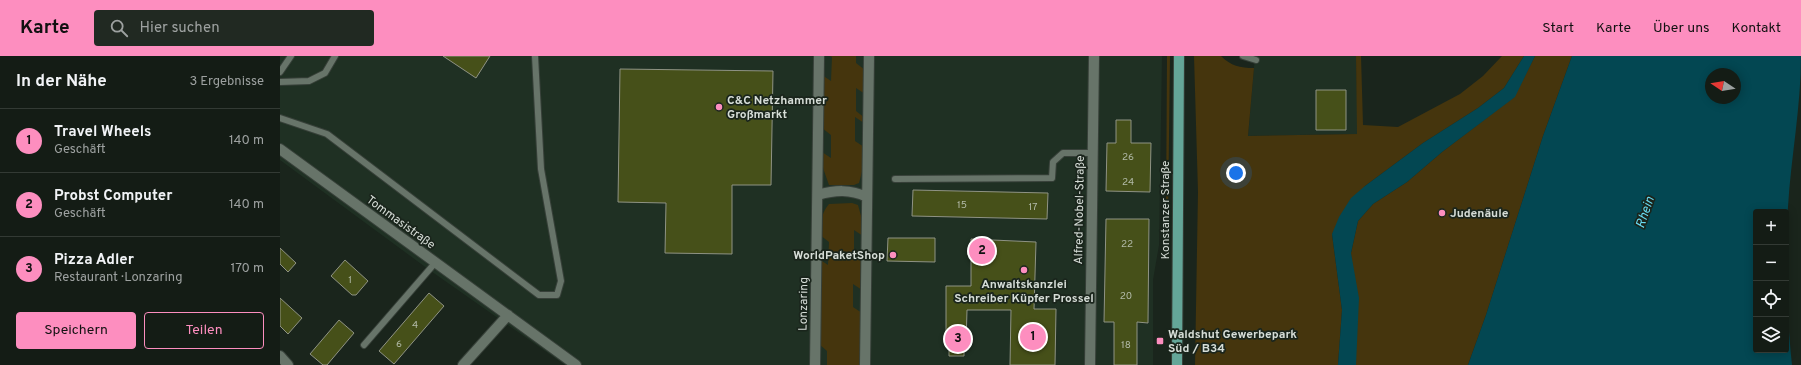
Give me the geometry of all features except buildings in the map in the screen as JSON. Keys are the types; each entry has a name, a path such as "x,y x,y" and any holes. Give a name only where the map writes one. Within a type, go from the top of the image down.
{"main road":[{"name":"Konstanzer Straße","path":"1177,365 1179,56"}],"street":[{"name":"Lonzaring","path":"815,365 819,56"},
{"path":"865,365 869,56"},
{"name":"Alfred-Nobel-Straße","path":"1090,365 1094,56"},
{"name":"Tommasistraße","path":"280,149 576,365"},
{"path":"818,195 843,190 856,192 867,197"},
{"path":"463,365 508,314"},
{"path":"280,356 288,365"}],"lane":[{"path":"280,72 292,56"},
{"path":"280,82 308,81 325,73 335,56"},
{"path":"280,118 327,134 539,295 557,295 561,281 541,169 535,56"},
{"path":"1243,56 1256,60"},
{"path":"895,179 1052,178 1054,162 1063,153 1093,153"},
{"path":"364,345 435,263"}],"shaded area":[{"path":"280,56 1162,56 1159,245 1153,280 1153,365 565,365 428,269 280,160"},
{"path":"830,56 856,56 856,63 865,70 865,94 856,88 856,111 865,118 864,123 855,117 855,141 864,147 863,168 859,183 854,185 829,185 823,168 822,152 831,158 831,135 822,128 822,75 831,81 832,57"},
{"path":"1167,56 1170,56 1168,218 1166,217"},
{"path":"1194,56 1221,56 1236,66 1254,68 1248,136 1357,134 1356,56 1361,56 1363,125 1398,127 1460,94 1483,76 1502,56 1524,56 1504,88 1478,108 1423,143 1365,186 1332,234 1342,310 1338,365 1195,365 1198,192"},
{"path":"1255,56 1356,56 1358,134 1248,136"},
{"name":"Judenäule","path":"1535,56 1572,56 1543,136 1486,315 1468,365 1356,365 1351,253 1358,221 1373,204 1407,182 1442,152 1514,97"},
{"path":"852,203 858,205 863,223 863,236 854,230 854,253 863,260 862,290 853,284 853,307 862,313 862,365 827,365 827,351 819,344 819,259 828,265 829,242 820,235 821,222 824,211 829,204"}],"water":[{"path":"1524,56 1535,56 1515,97 1442,152 1407,182 1373,204 1358,221 1351,253 1359,298 1356,365 1338,365 1342,310 1332,234 1339,217 1351,198 1365,186 1423,143 1478,108 1504,88"},
{"name":"Rhein","path":"1572,56 1801,56 1801,75 1788,209 1753,209 1753,353 1789,353 1789,330 1792,365 1468,365 1486,315 1543,136"}],"place":[{"name":"C&C Netzhammer Großmarkt","path":"719,107"},
{"name":"Judenäule","path":"1442,213"},
{"name":"Probst Computer","path":"982,251"},
{"name":"WorldPaketShop","path":"893,255"},
{"name":"Anwaltskanzlei Schreiber Küpfer Prossel","path":"1024,270"},
{"name":"Travel Wheels","path":"1033,337"},
{"name":"Pizza Adler","path":"958,339"},
{"name":"Waldshut Gewerbepark Süd / B34","path":"1160,341"}]}
